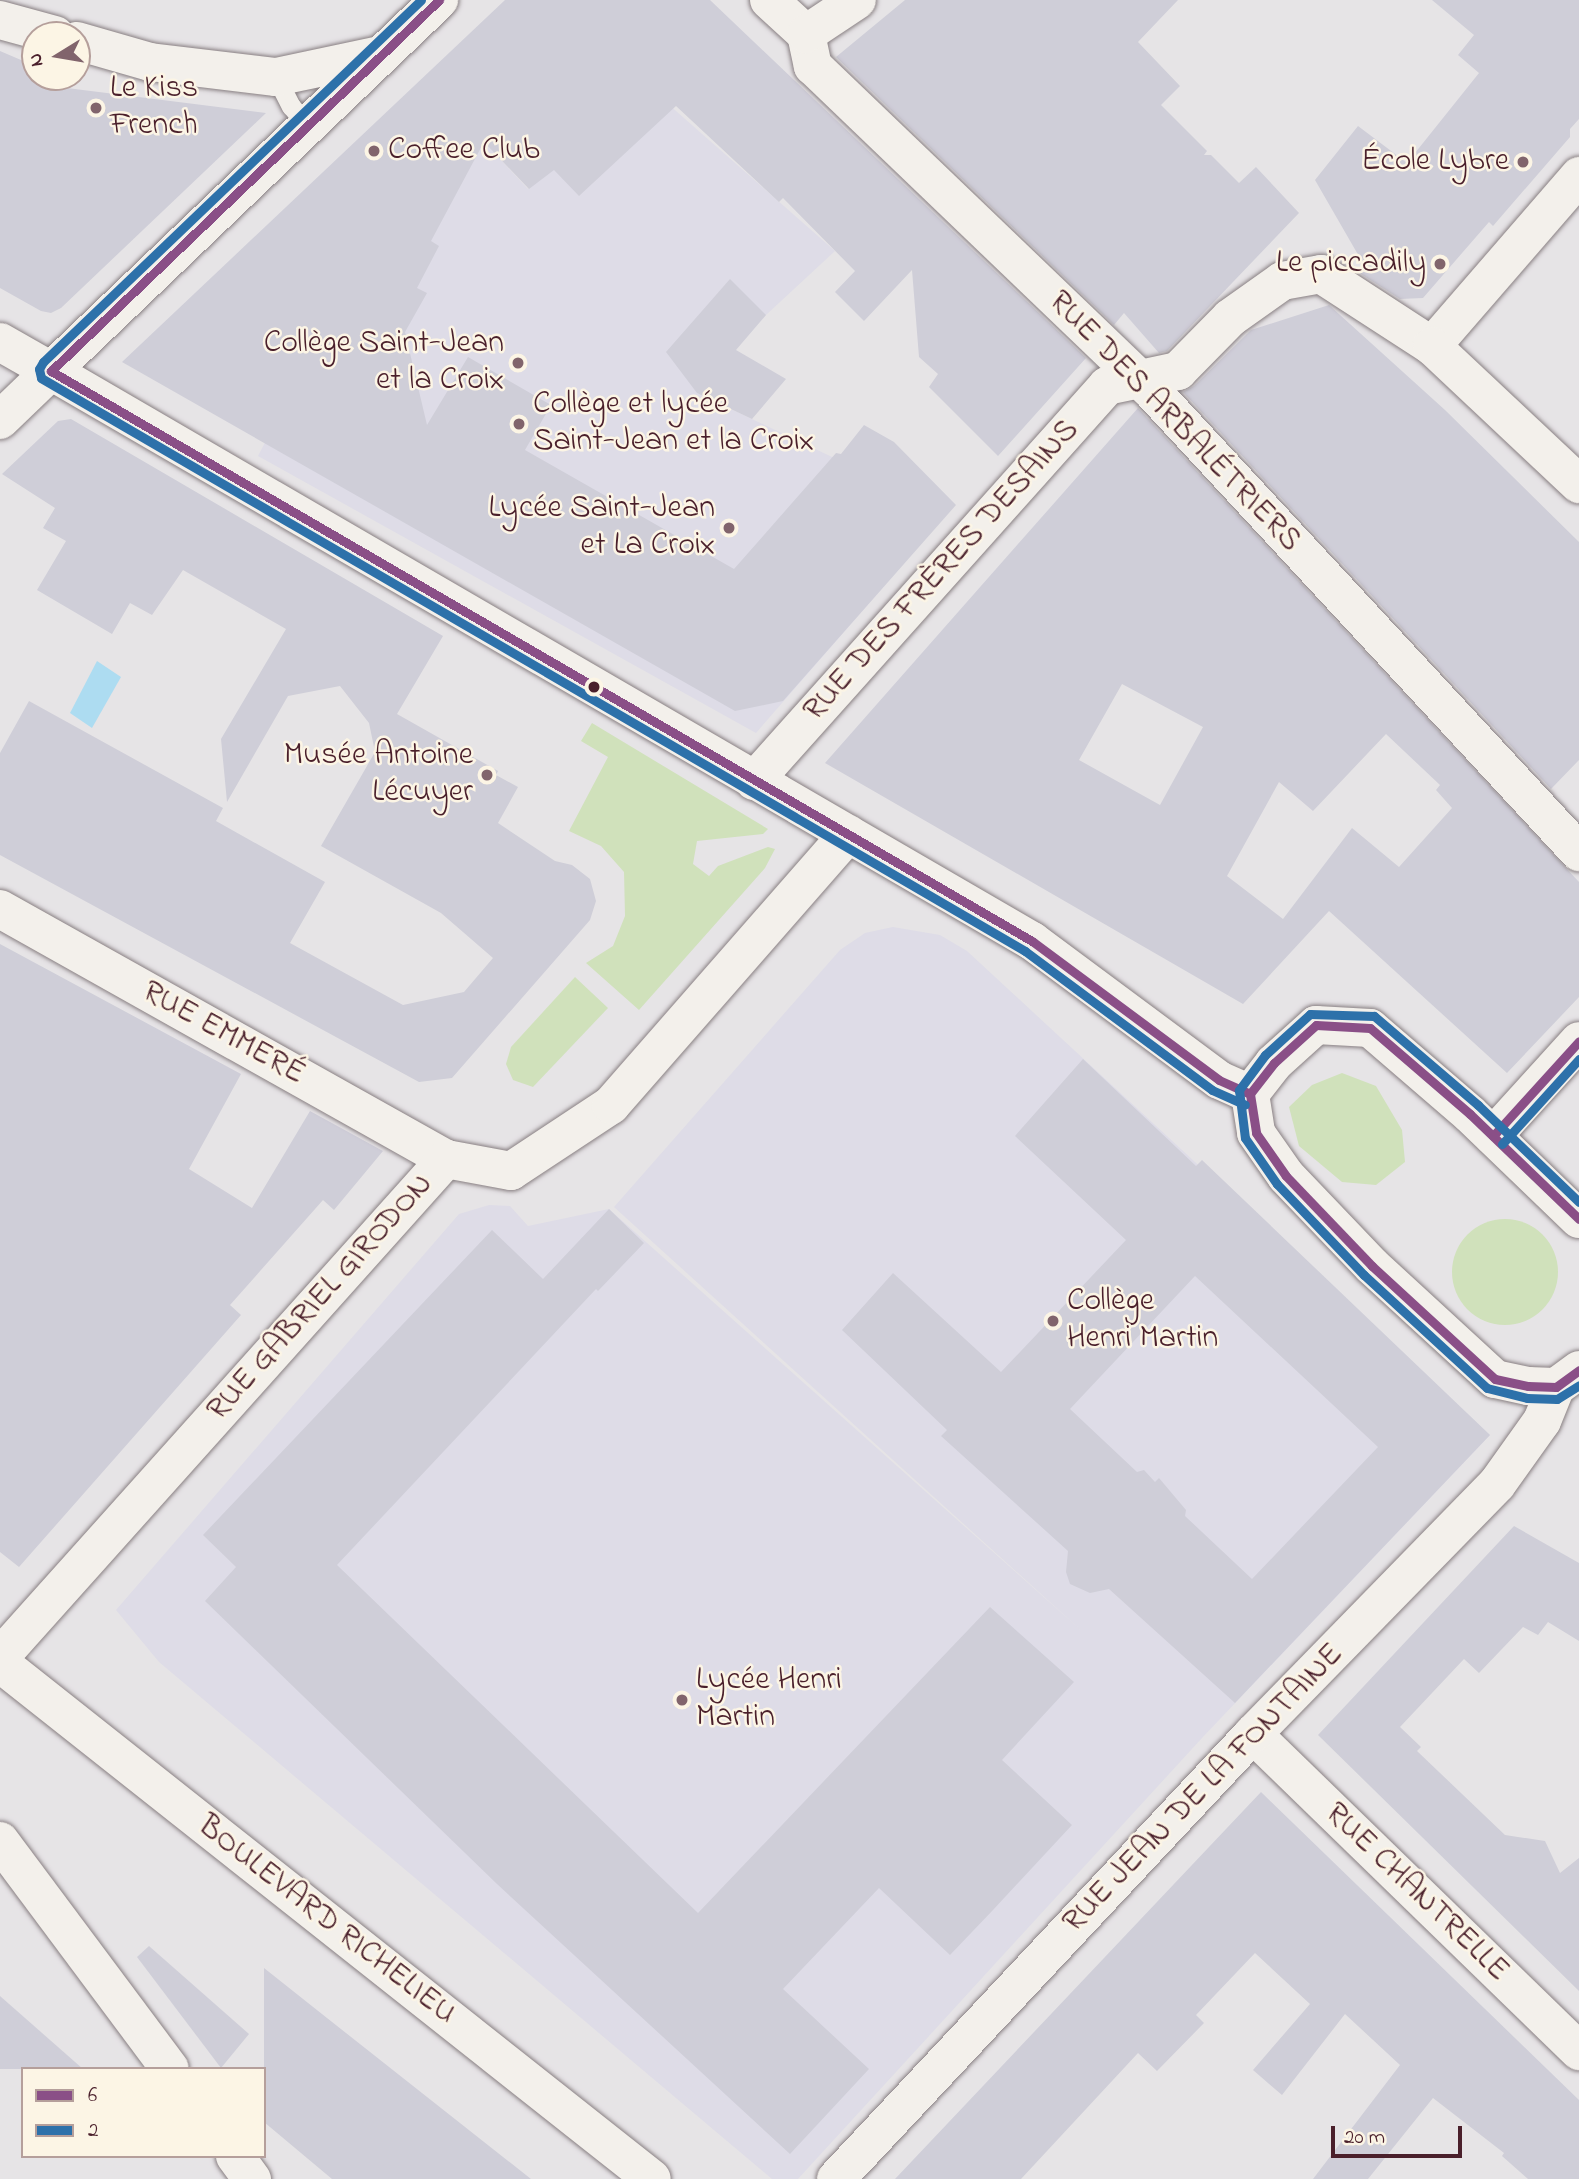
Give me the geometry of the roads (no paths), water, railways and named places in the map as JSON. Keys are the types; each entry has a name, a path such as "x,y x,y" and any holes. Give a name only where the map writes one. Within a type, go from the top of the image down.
{"street":[{"path":"0,420 439,0"},
{"path":"769,0 806,34 857,0"},
{"path":"0,20 21,26"},
{"name":"RUE DES ARBALÉTRIERS","path":"806,34 813,66 1140,380 1579,852"},
{"path":"91,45 150,62 276,77 380,55"},
{"path":"1432,346 1579,176"},
{"name":"RUE DES FRÈRES DESAINS","path":"754,781 1107,386 1178,371 1230,318 1282,281 1321,274 1432,346 1573,467"},
{"path":"0,342 1032,941 1219,1080 1250,1094"},
{"name":"RUE GABRIEL GIRODON","path":"0,1657 446,1159 511,1171 611,1105 848,834"},
{"name":"RUE EMMERÉ","path":"0,909 446,1159"},
{"path":"1567,1379 1528,1386 1495,1379 1372,1266 1286,1176 1256,1133 1250,1094 1274,1063 1316,1025 1370,1028 1493,1136 1579,1219"},
{"path":"1493,1136 1579,1041"},
{"name":"RUE JEAN DE LA FONTAINE","path":"836,2179 1253,1734 1497,1484 1542,1421 1567,1379"},
{"name":"BOULEVARD RICHELIEU","path":"0,1663 652,2179"},
{"name":"RUE CHANTRELLE","path":"1253,1734 1579,2051"},
{"path":"0,1841 169,2067"},
{"path":"236,2158 252,2179"}],"lane":[{"path":"276,77 291,106 307,125"}],"water":[{"path":"97,661 121,677 92,728 70,713"}],"place":[{"name":"Le Kiss French","path":"96,108"},
{"name":"Coffee Club","path":"374,151"},
{"name":"École Lybre","path":"1523,162"},
{"name":"Le piccadily","path":"1440,264"},
{"name":"Collège Saint-Jean et la Croix","path":"518,363"},
{"name":"Collège et lycée Saint-Jean et la Croix","path":"519,424"},
{"name":"Lycée Saint-Jean et La Croix","path":"729,528"},
{"name":"Musée Antoine Lécuyer","path":"487,775"},
{"name":"Collège Henri Martin","path":"1053,1321"},
{"name":"Lycée Henri Martin","path":"682,1700"}]}
